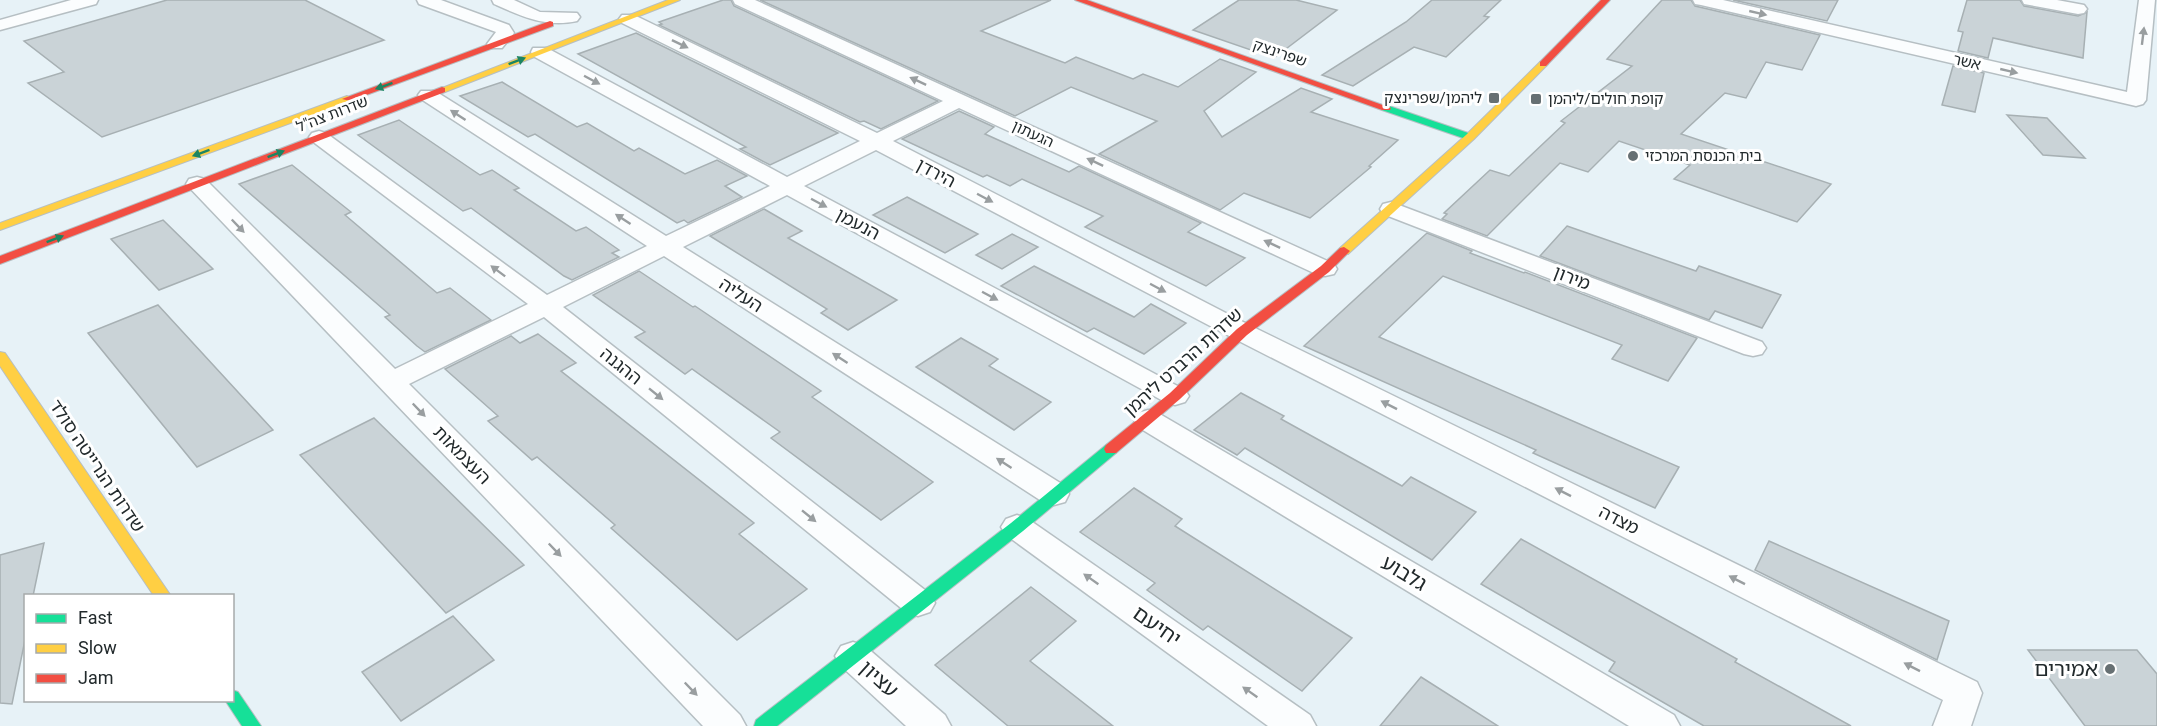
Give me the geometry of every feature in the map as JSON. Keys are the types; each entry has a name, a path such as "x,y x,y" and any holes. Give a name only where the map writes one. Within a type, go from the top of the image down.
{"street":[{"path":"0,25 90,0"},
{"path":"425,0 503,29 505,33 496,44"},
{"path":"500,0 537,17 578,14"},
{"name":"שדרות צה\"ל","path":"0,260 676,0"},
{"name":"הגעתון","path":"741,0 1325,269"},
{"name":"שפרינצק","path":"1078,0 1470,137"},
{"name":"שדרות הרברט ליהמן","path":"763,726 1017,527 1054,494 1148,420 1242,332 1325,269 1470,137 1604,0"},
{"name":"אשר","path":"1701,0 2157,105"},
{"path":"2030,0 2078,9"},
{"path":"2136,100 2147,0"},
{"name":"שדרות צה\"ל","path":"0,227 578,14"},
{"name":"הירדן","path":"628,19 876,141 1242,332"},
{"name":"הנעמן","path":"540,52 1175,396"},
{"name":"העליה","path":"428,95 1054,494"},
{"path":"391,382 960,100"},
{"name":"ההגנה","path":"319,137 545,305 918,603"},
{"name":"העצמאות","path":"197,184 727,726"},
{"name":"מירון","path":"1391,209 1753,348"},
{"name":"מצדה","path":"1242,332 1958,710"},
{"name":"שדרות הנרייטה סולד","path":"0,356 162,594"},
{"name":"גלבוע","path":"1148,420 1661,726"},
{"name":"יחיעם","path":"1017,527 1297,726"},
{"name":"עציון","path":"853,656 932,726"},
{"path":"234,700 252,726"}],"building":[{"path":"167,0 305,0 384,40 102,137 28,83 64,72 24,41"},
{"path":"723,0 731,0 734,6 938,101 881,129 864,121 860,122 659,25 662,24 659,22"},
{"path":"760,0 1051,0 981,31 1065,63 1076,57 1133,79 1143,74 1178,87 1220,59 1256,72 1204,111 1222,137 1301,88 1332,99 1311,112 1398,140 1369,166 1371,167 1310,218 1244,193 1220,210 1099,154 1157,121 1071,87 1015,116"},
{"path":"1239,0 1296,0 1337,10 1274,58 1193,30"},
{"path":"1432,0 1501,0 1484,16 1489,17 1446,57 1414,47 1353,86 1322,75 1406,22"},
{"path":"1662,0 1691,0 1695,6 1820,35 1802,70 1766,62 1746,98 1725,93 1681,134 1831,184 1797,222 1674,179 1690,165 1619,141 1588,172 1560,163 1487,236 1442,219 1447,214 1444,213 1490,170 1509,176 1565,123 1561,121 1632,66 1607,59"},
{"path":"1733,0 1838,0 1827,21"},
{"path":"1967,0 2020,0 2024,6 2078,16 2087,12 2083,58 1993,38 1988,58 1958,51 1963,32 1958,31"},
{"path":"636,33 838,133 770,165 740,149 746,147 578,54"},
{"path":"1953,66 1984,73 1975,112 1942,105"},
{"path":"502,82 577,127 587,123 634,151 639,148 685,174 717,160 747,176 725,186 742,197 688,223 684,220 677,223 535,134 528,137 460,96"},
{"path":"959,111 994,127 985,134 1069,172 1079,166 1201,223 1188,232 1245,258 1206,286 1085,227 1103,216 1022,179 1010,186 987,175 983,177 902,139"},
{"path":"2007,115 2047,118 2085,158 2043,155"},
{"path":"399,120 480,175 492,170 519,188 514,190 576,231 586,227 619,250 612,253 619,257 572,280 564,276 471,208 463,211 358,135"},
{"path":"292,165 351,212 345,215 437,293 450,288 491,320 425,352 417,346 385,317 390,315 239,184"},
{"path":"907,197 978,234 945,253 873,215"},
{"path":"764,209 802,231 788,238 897,300 848,330 821,313 827,309 710,236"},
{"path":"163,220 213,269 159,290 111,239"},
{"path":"1567,226 1696,271 1699,266 1781,295 1762,328 1715,311 1709,320 1540,256"},
{"path":"1427,233 1472,251 1470,253 1697,338 1668,381 1612,359 1622,345 1443,276 1379,337 1679,467 1655,508 1533,453 1536,450 1304,346"},
{"path":"1012,234 1038,247 1002,269 976,255"},
{"path":"1034,266 1134,317 1151,304 1186,323 1144,354 1094,328 1087,332 1001,286"},
{"path":"639,271 821,391 812,397 933,482 881,520 771,438 780,432 692,369 685,374 635,337 645,332 593,295"},
{"path":"158,305 273,430 197,467 88,333"},
{"path":"538,334 576,363 561,371 754,523 739,534 807,589 737,640 611,528 615,525 537,457 532,460 488,421 498,416 445,369 511,336 520,343"},
{"path":"961,338 998,359 989,366 1051,402 1014,430 916,367"},
{"path":"1241,393 1284,416 1281,419 1402,486 1411,477 1476,512 1432,560 1245,448 1237,455 1194,430"},
{"path":"374,418 524,565 446,613 300,455"},
{"path":"1134,488 1182,519 1175,526 1352,638 1302,691 1208,626 1203,630 1147,590 1155,583 1080,532"},
{"path":"1521,539 1737,659 1735,662 1851,726 1704,726 1609,671 1615,662 1481,584"},
{"path":"1769,541 1949,621 1937,660 1755,570"},
{"path":"44,543 33,594 24,594 24,645 12,704 0,703 0,555"},
{"path":"1031,587 1076,621 1030,661 1113,726 1008,726 935,665"},
{"path":"453,616 494,660 401,721 362,672"},
{"path":"2028,650 2137,650 2157,674 2157,726 2085,726"},
{"path":"1421,677 1498,726 1380,726"}],"traffic: fast":[{"path":"1386,108 1470,137"},
{"path":"763,726 1017,527 1111,449"},
{"path":"234,700 252,726"}],"traffic: slow":[{"path":"442,90 676,0"},
{"path":"1344,251 1470,137 1543,64"},
{"path":"0,227 347,99"},
{"path":"0,356 162,594"}],"traffic: jam":[{"path":"1079,0 1386,108"},
{"path":"1543,64 1606,0"},
{"path":"347,99 550,24"},
{"path":"0,260 442,90"},
{"path":"1111,449 1175,396 1242,332 1325,269 1344,251"}],"place":[{"name":"ליהמן/שפרינצק","path":"1494,98"},
{"name":"קופת חולים/ליהמן","path":"1536,99"},
{"name":"בית הכנסת המרכזי","path":"1633,156"},
{"name":"אמירים","path":"2110,669"}]}
